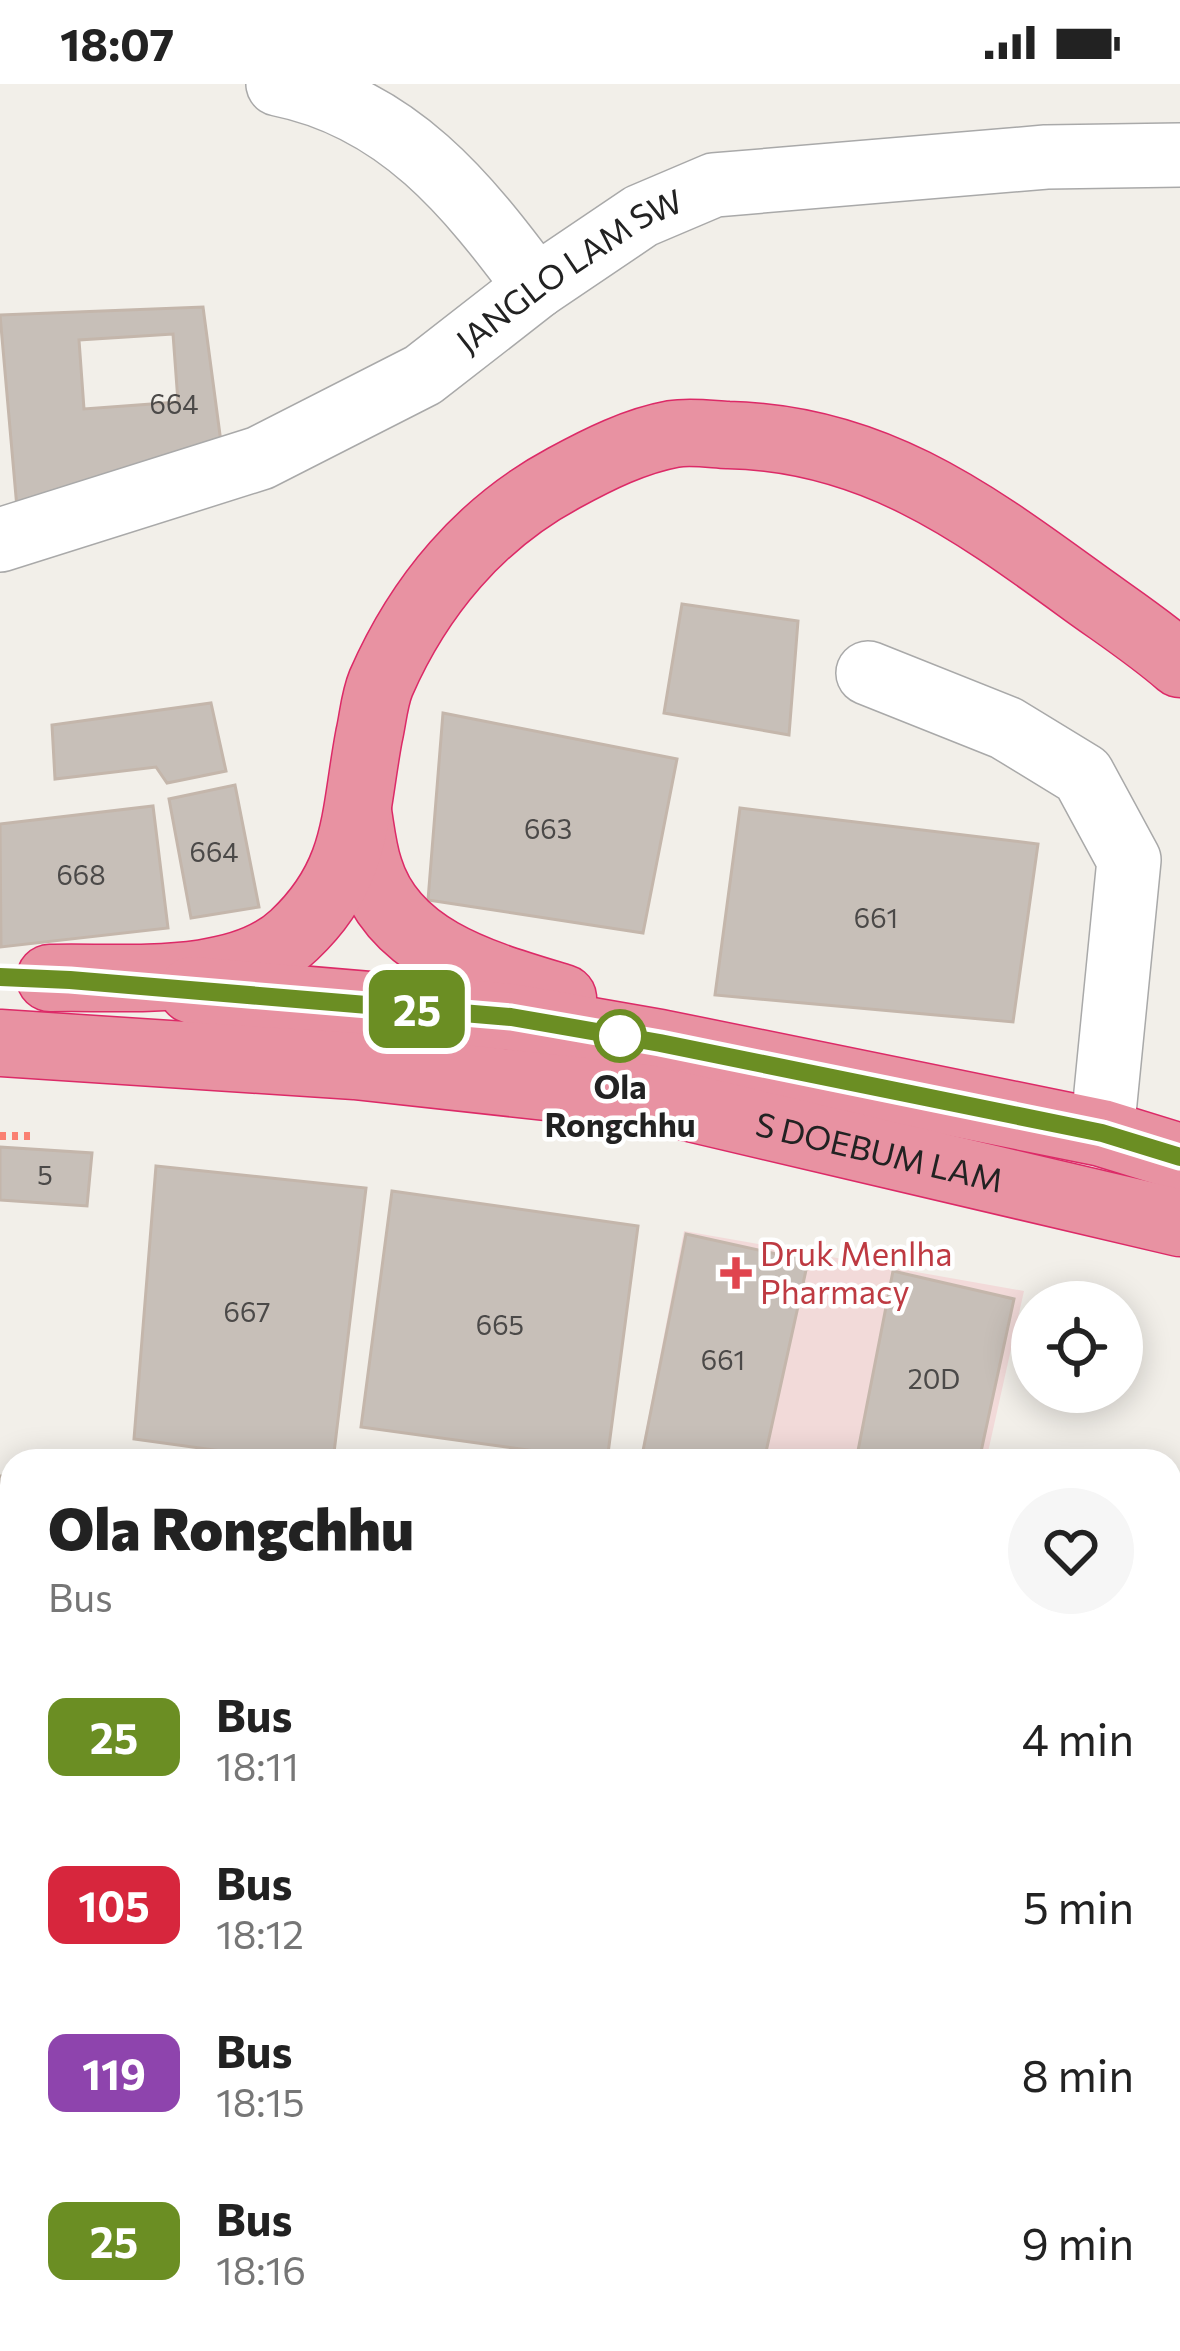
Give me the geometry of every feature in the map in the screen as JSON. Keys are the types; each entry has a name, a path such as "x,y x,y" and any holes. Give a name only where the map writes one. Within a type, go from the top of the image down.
{"highway":[{"path":"25,978 217,973 262,956 291,938 322,905 346,864 379,688 414,616 467,549 534,494 608,454 676,433 769,436 848,453 937,491 1180,664"},
{"path":"358,812 369,870 392,914 421,943 528,987 590,1006 660,1043"},
{"name":"S DOEBUM LAM","path":"25,978 511,1017 1102,1133 1180,1157"},
{"name":"S DOEBUM LAM","path":"0,1043 355,1066 648,1098 1180,1223"},
{"path":"1052,1192 1180,1269"}],"street":[{"path":"278,84 318,92 382,122 477,207 536,287"},
{"name":"JANGLO LAM SW","path":"0,539 260,458 423,375 536,287 641,217 714,184 1046,157 1180,155"},
{"path":"868,673 1006,728 1083,775 1129,860 1102,1133"}],"path":[{"path":"0,1136 30,1136"}],"shaded area":[{"path":"684,1231 1011,1289 1011,1349 989,1449 642,1449"}],"building":[{"path":"203,307 222,450 17,508 0,315","holes":["173,334 178,402 84,409 79,340"]},
{"path":"682,604 798,621 789,735 664,713"},
{"path":"211,703 226,771 167,783 156,767 55,779 52,725"},
{"path":"443,713 677,759 643,933 428,900"},
{"path":"235,785 259,907 191,918 169,799"},
{"path":"153,806 168,928 1,947 0,824"},
{"path":"740,808 1038,844 1013,1022 715,995"},
{"path":"0,1147 92,1153 87,1206 0,1200"},
{"path":"156,1166 366,1188 334,1449 207,1449 134,1439"},
{"path":"392,1191 638,1226 609,1449 520,1449 361,1427"},
{"path":"686,1234 808,1261 767,1449 643,1449"},
{"path":"893,1271 1011,1298 982,1449 858,1449"}],"bus line":[{"name":"25","path":"0,977 511,1017 1102,1133 1180,1157"}],"place":[{"name":"Ola Rongchhu","path":"620,1036"},
{"name":"Druk Menlha Pharmacy","path":"736,1273"}]}
